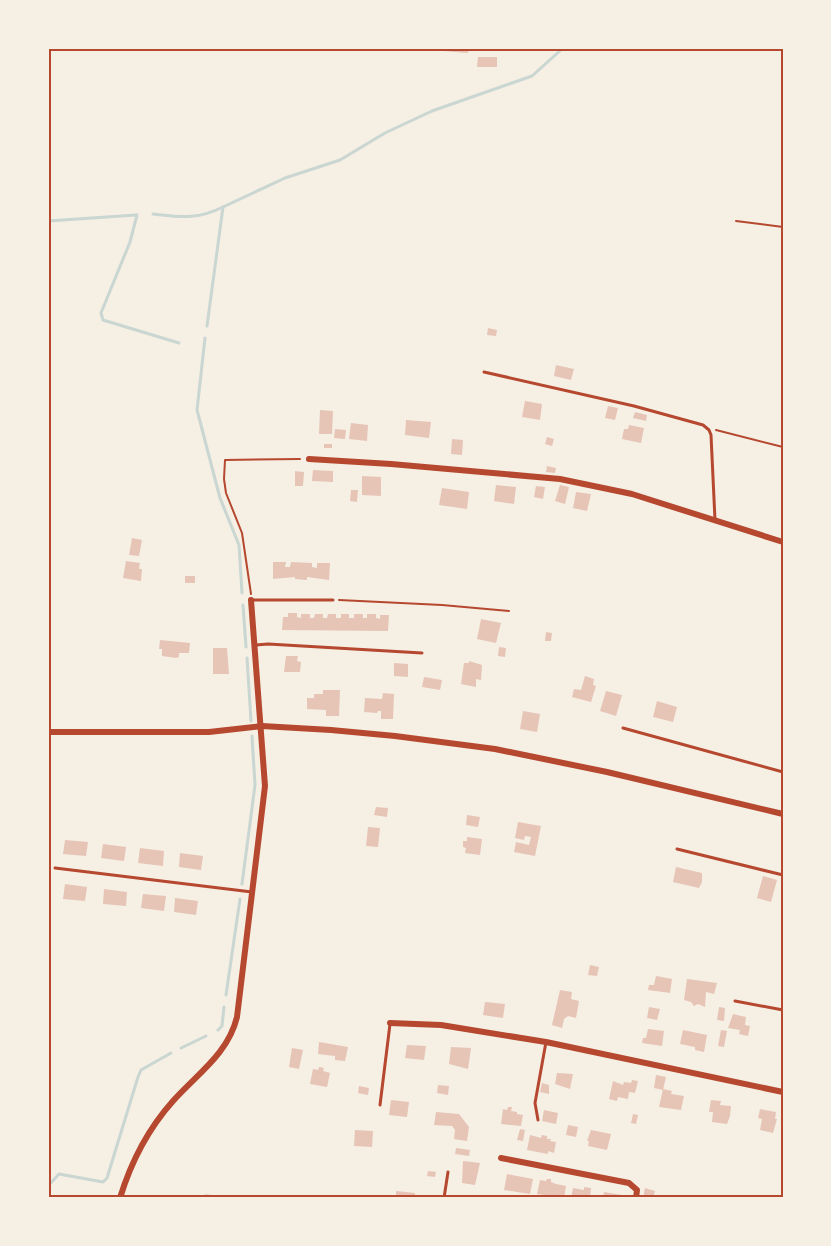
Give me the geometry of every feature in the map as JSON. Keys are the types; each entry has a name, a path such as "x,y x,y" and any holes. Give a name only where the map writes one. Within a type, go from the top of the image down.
{"street":[{"path":"309,459 560,479 632,494 783,542"},
{"path":"120,1198 132,1163 156,1122 173,1100 218,1055 234,1028 254,892 266,786 251,600"},
{"path":"48,732 209,732 262,726 381,734 495,749 607,772 783,814"},
{"path":"390,1023 441,1025 546,1042 783,1092"},
{"path":"501,1158 629,1183 635,1186 636,1198"}],"lane":[{"path":"484,372 634,406 703,425 711,435 715,520"},
{"path":"251,600 333,600"},
{"path":"254,646 268,644 422,654"},
{"path":"623,728 783,772"},
{"path":"677,849 783,875"},
{"path":"55,868 254,892"},
{"path":"735,1001 783,1010"},
{"path":"380,1105 390,1023"},
{"path":"538,1120 535,1103 546,1042"},
{"path":"444,1198 448,1172"}],"path":[{"path":"736,221 783,227"},
{"path":"709,430 783,447"},
{"path":"251,600 242,532 226,493 225,460 309,459"},
{"path":"333,600 442,605 509,611"}],"building":[{"path":"430,48 469,48 468,53 430,50"},
{"path":"478,57 497,57 497,67 477,67"},
{"path":"488,328 497,330 496,336 487,335"},
{"path":"556,365 574,369 571,380 554,376"},
{"path":"525,401 542,404 540,420 522,417"},
{"path":"608,406 618,408 615,420 605,418"},
{"path":"320,410 333,411 332,434 319,434"},
{"path":"635,412 647,415 646,421 633,418"},
{"path":"406,420 431,422 429,438 405,435"},
{"path":"351,423 368,425 367,441 349,439"},
{"path":"629,425 644,428 641,443 622,439 624,429 628,429"},
{"path":"335,429 346,430 345,439 334,438"},
{"path":"547,437 554,439 552,446 545,444"},
{"path":"452,439 463,440 462,455 451,454"},
{"path":"324,444 332,444 332,448 324,448"},
{"path":"547,466 556,468 555,473 546,472"},
{"path":"313,470 333,471 333,482 312,481"},
{"path":"295,471 304,472 303,486 295,486"},
{"path":"362,476 381,477 381,496 362,495"},
{"path":"496,485 516,487 514,504 494,501"},
{"path":"560,485 569,487 565,504 555,501"},
{"path":"536,486 545,487 543,499 534,497"},
{"path":"442,488 469,492 467,509 439,505"},
{"path":"351,490 358,490 357,502 350,501"},
{"path":"576,492 591,494 587,511 573,508"},
{"path":"132,538 142,540 139,556 129,555"},
{"path":"126,561 140,563 141,581 123,578"},
{"path":"273,562 286,562 285,567 290,567 291,562 312,563 312,567 317,568 317,563 330,563 329,580 307,577 307,580 295,579 295,577 273,579"},
{"path":"185,576 195,576 195,583 185,583"},
{"path":"288,613 297,613 297,617 301,618 301,614 310,614 310,618 314,618 315,614 323,614 323,618 327,618 328,614 336,614 336,618 341,618 341,614 349,614 349,618 354,618 354,614 363,614 363,618 367,618 367,614 376,614 376,618 380,619 380,615 389,615 388,631 282,630 283,617 288,617"},
{"path":"481,619 501,623 496,643 477,639"},
{"path":"546,632 552,633 551,641 545,641"},
{"path":"160,640 190,643 189,653 179,653 179,657 176,658 162,656 162,649 159,649"},
{"path":"499,647 506,648 505,657 498,656"},
{"path":"213,648 227,648 229,674 213,674"},
{"path":"286,656 298,656 297,661 301,662 300,672 284,672"},
{"path":"469,661 482,665 481,680 476,679 476,687 461,684 464,663 469,663"},
{"path":"394,663 408,664 408,677 394,676"},
{"path":"585,676 594,679 593,685 596,686 591,702 572,697 574,689 581,690"},
{"path":"424,677 442,680 440,690 422,687"},
{"path":"323,690 340,690 339,716 326,716 326,710 307,709 307,698 314,698 314,694 323,694"},
{"path":"606,691 622,695 616,716 600,711"},
{"path":"383,693 394,694 393,719 381,719 381,711 364,712 365,698 382,699"},
{"path":"657,701 677,707 673,722 653,717"},
{"path":"523,711 540,714 537,732 520,729"},
{"path":"376,807 388,808 387,817 374,815"},
{"path":"467,815 480,817 478,827 466,825"},
{"path":"518,822 541,826 535,856 514,852 516,842 529,845 531,837 525,836 524,840 515,838"},
{"path":"368,827 380,828 378,847 366,846"},
{"path":"467,837 482,839 480,855 465,853 466,848 463,847 463,841 467,841"},
{"path":"65,840 88,842 86,856 63,854"},
{"path":"103,844 126,847 124,861 101,858"},
{"path":"140,848 164,851 163,866 138,863"},
{"path":"180,853 203,856 201,870 179,867"},
{"path":"676,867 702,873 699,888 673,882"},
{"path":"763,876 777,880 771,902 757,898"},
{"path":"65,884 87,887 85,901 63,899"},
{"path":"104,889 127,892 126,906 103,904"},
{"path":"143,894 166,896 164,911 141,908"},
{"path":"175,898 198,901 196,915 174,912"},
{"path":"590,965 599,967 597,976 588,975"},
{"path":"656,976 672,979 670,993 648,990 649,985 654,985"},
{"path":"687,979 717,983 714,994 706,992 705,1007 698,1004 694,1006 691,1002 684,1000"},
{"path":"560,990 572,992 571,999 579,1001 576,1018 568,1016 564,1019 562,1028 552,1025"},
{"path":"485,1002 505,1004 503,1018 483,1015"},
{"path":"649,1007 660,1009 657,1020 647,1018"},
{"path":"719,1007 725,1008 724,1021 717,1020"},
{"path":"733,1014 746,1017 745,1025 750,1026 748,1036 739,1034 740,1030 728,1028"},
{"path":"648,1029 664,1031 662,1046 642,1043"},
{"path":"683,1030 707,1035 704,1052 695,1050 695,1047 680,1044"},
{"path":"721,1030 727,1031 724,1047 718,1046"},
{"path":"319,1042 348,1047 345,1061 335,1060 335,1056 318,1054"},
{"path":"407,1045 426,1046 424,1060 405,1058"},
{"path":"451,1047 471,1048 468,1069 449,1064"},
{"path":"292,1048 303,1050 299,1069 289,1067"},
{"path":"319,1067 330,1073 327,1087 310,1084 313,1069 318,1070"},
{"path":"557,1073 573,1074 570,1089 555,1084"},
{"path":"656,1075 666,1077 663,1090 654,1088"},
{"path":"632,1080 638,1081 635,1093 629,1092 628,1099 618,1097 617,1101 609,1099 613,1081 623,1085 624,1082 631,1083"},
{"path":"542,1083 549,1085 549,1094 540,1092"},
{"path":"438,1085 449,1086 448,1095 437,1093"},
{"path":"359,1086 369,1088 368,1095 358,1093"},
{"path":"663,1089 672,1091 671,1094 684,1096 681,1110 659,1107"},
{"path":"391,1100 409,1102 407,1117 389,1115"},
{"path":"711,1100 721,1101 720,1105 731,1106 727,1124 712,1122 713,1112 709,1112"},
{"path":"508,1107 512,1107 511,1111 523,1115 521,1126 501,1124 503,1109 507,1110"},
{"path":"760,1109 776,1112 775,1119 777,1119 773,1133 760,1130 762,1119 758,1118"},
{"path":"544,1110 558,1113 556,1124 542,1121"},
{"path":"436,1112 459,1114 469,1127 467,1141 454,1139 455,1130 452,1126 434,1125"},
{"path":"633,1114 638,1115 636,1124 631,1123"},
{"path":"568,1125 578,1127 576,1137 566,1135"},
{"path":"520,1129 525,1130 523,1141 517,1140"},
{"path":"355,1130 373,1131 372,1147 354,1146"},
{"path":"591,1130 611,1134 607,1150 588,1146 589,1141 587,1141"},
{"path":"530,1135 541,1138 542,1135 547,1136 547,1139 551,1139 550,1141 556,1142 554,1153 527,1150"},
{"path":"456,1148 470,1150 469,1156 455,1154"},
{"path":"463,1161 480,1163 475,1185 462,1183"},
{"path":"428,1171 436,1172 435,1177 427,1176"},
{"path":"507,1174 533,1179 530,1194 504,1190"},
{"path":"547,1179 566,1186 564,1198 537,1194 540,1180 546,1181"},
{"path":"584,1187 591,1188 590,1198 571,1198 573,1188 584,1190"},
{"path":"645,1188 655,1191 653,1198 643,1198"},
{"path":"396,1191 415,1193 415,1198 396,1198"},
{"path":"604,1192 622,1195 622,1198 603,1198"},
{"path":"205,1194 224,1197 224,1198 205,1198"}],"waterway":[{"path":"207,326 223,207 285,178 340,160 385,133 432,111 532,76 563,48"},
{"path":"153,214 197,216 223,207"},
{"path":"48,221 136,215"},
{"path":"137,215 130,242 101,313 103,320 179,343"},
{"path":"205,338 197,410 220,498 239,545 242,593"},
{"path":"243,605 246,647"},
{"path":"247,658 251,721"},
{"path":"242,884 255,785 252,736"},
{"path":"226,995 240,899"},
{"path":"218,1030 222,1026 224,1007"},
{"path":"181,1048 206,1036"},
{"path":"48,1186 59,1174 103,1182 107,1178 141,1070 171,1053"}]}
